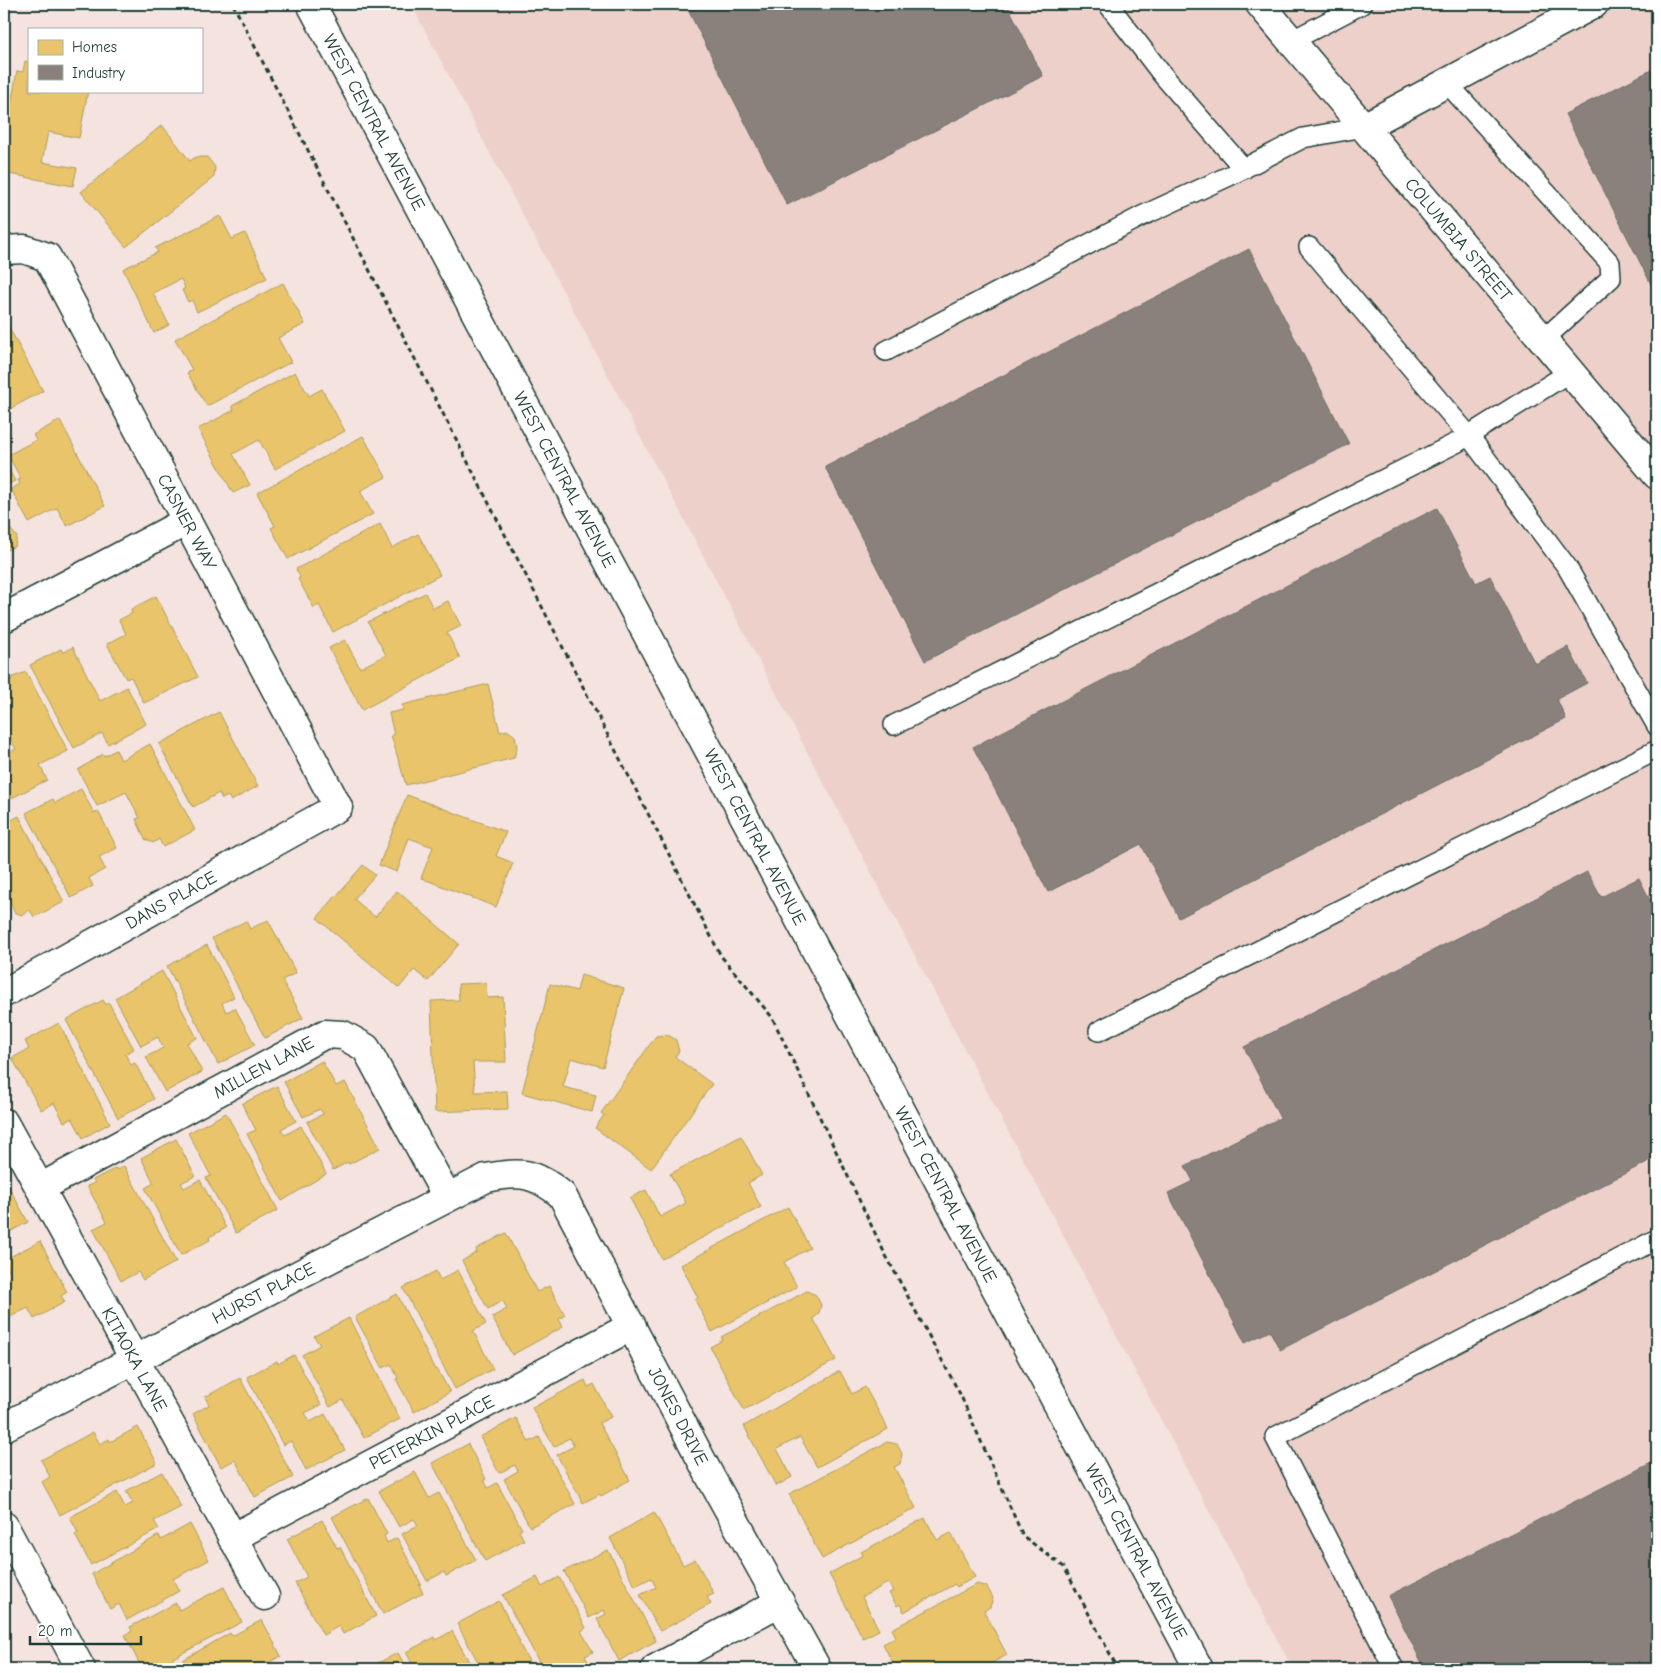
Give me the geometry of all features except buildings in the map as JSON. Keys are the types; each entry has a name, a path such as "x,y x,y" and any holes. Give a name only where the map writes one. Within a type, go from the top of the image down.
{"street":[{"name":"WEST CENTRAL AVENUE","path":"312,4 1199,1669"},
{"name":"COLUMBIA STREET","path":"1260,4 1657,475"},
{"path":"1364,127 1594,4"},
{"name":"CASNER WAY","path":"14,250 47,257 338,807"},
{"path":"4,618 187,521"},
{"name":"DANS PLACE","path":"4,993 338,807"},
{"name":"MILLEN LANE","path":"40,1188 325,1034 343,1035 366,1048 447,1197"},
{"name":"KITAOKA LANE","path":"4,1123 265,1596"},
{"name":"HURST PLACE","path":"4,1426 486,1178 509,1174 528,1174"},
{"name":"JONES DRIVE","path":"528,1174 544,1180 562,1195 711,1478 817,1669"},
{"name":"PETERKIN PLACE","path":"232,1538 632,1326"},
{"path":"4,1526 81,1669"},
{"path":"655,1669 780,1602"}],"lane":[{"path":"1108,4 1161,73 1244,169"},
{"path":"1291,41 1362,4"},
{"path":"1447,83 1610,263 1611,278 1543,340"},
{"path":"886,351 1142,216 1244,169 1303,138 1364,127"},
{"path":"1308,247 1468,436 1566,567 1657,726"},
{"path":"894,724 1468,436 1570,372"},
{"path":"1099,1031 1657,750"},
{"path":"1394,1669 1275,1437 1657,1239"}],"path":[{"path":"233,4 721,956 772,1017 884,1252 960,1394 1023,1536 1064,1567 1118,1669"},
{"path":"4,1665 6,1669"}],"shaded area":[{"path":"411,4 1657,4 1657,1669 1293,1669"}]}
